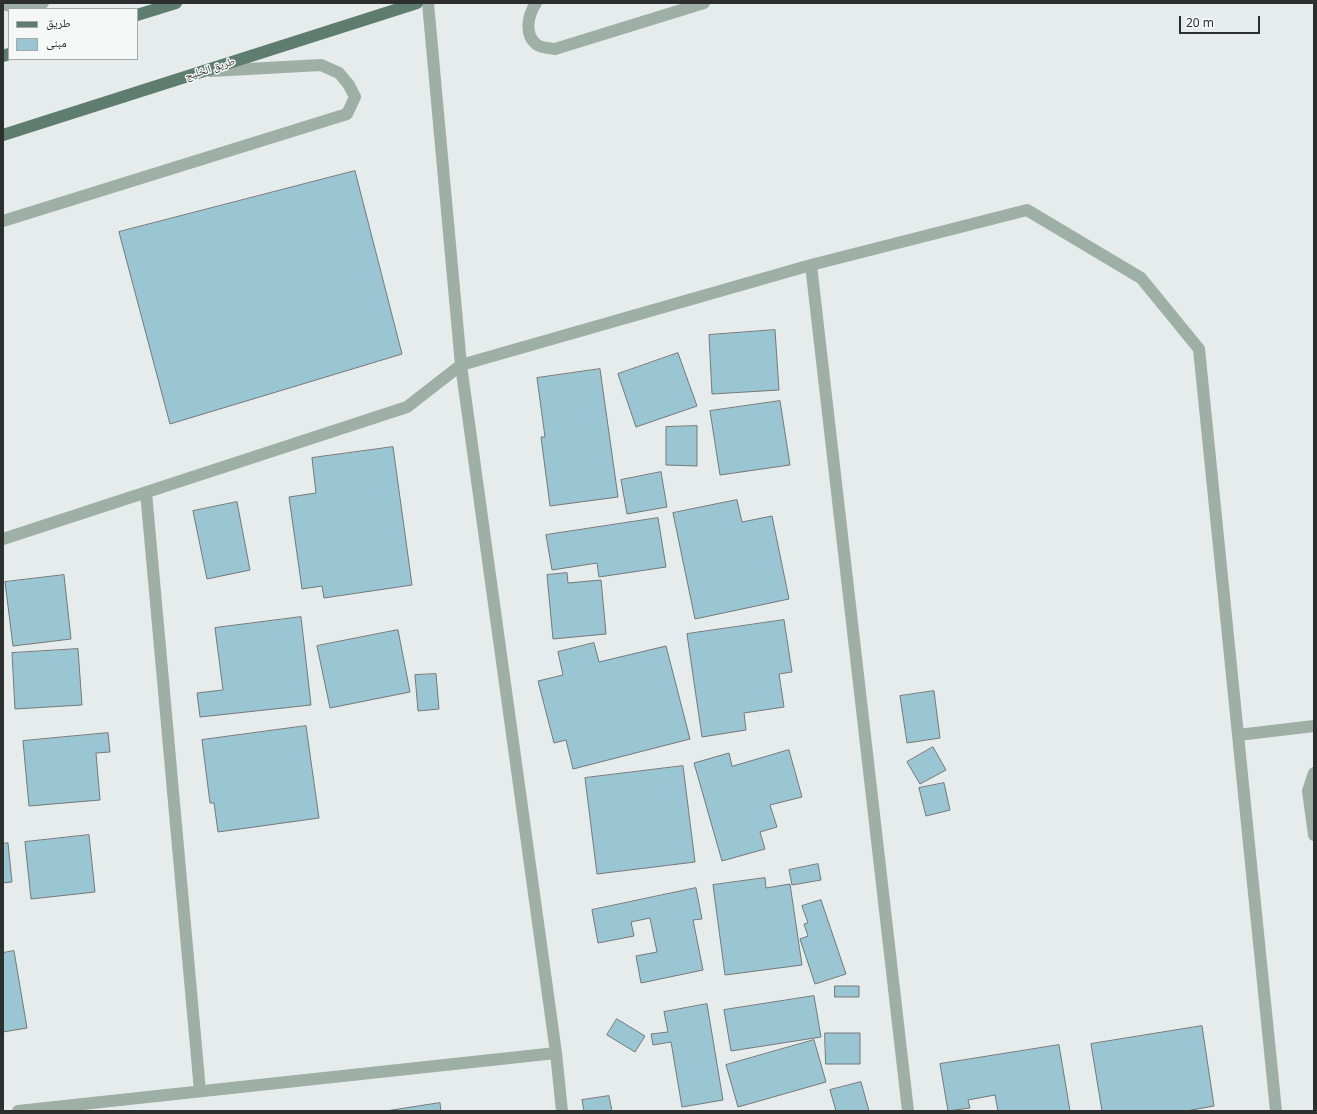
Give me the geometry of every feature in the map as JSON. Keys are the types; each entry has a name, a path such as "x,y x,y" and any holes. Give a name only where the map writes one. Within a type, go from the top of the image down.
{"main road":[{"path":"138,15 176,3"},
{"name":"طريق الخليج","path":"3,135 417,3"}],"street":[{"path":"3,4 14,7 43,3"},
{"path":"428,3 461,365 556,1053 562,1111"},
{"path":"536,3 529,21 528,35 537,46 555,49 704,3"},
{"path":"3,221 347,114 355,97 349,85 339,74 321,65 204,71"},
{"path":"3,539 407,407 461,365 811,265 1027,210 1140,278 1199,349 1276,1111"},
{"path":"811,265 908,1111"},
{"path":"146,492 200,1091"},
{"path":"1238,735 1314,726"},
{"path":"1314,773 1308,791 1314,835"},
{"path":"18,1111 556,1053"}],"building":[{"path":"355,171 402,354 170,424 119,232"},
{"path":"775,330 779,390 712,394 709,335"},
{"path":"678,353 697,406 636,427 618,374"},
{"path":"600,369 618,497 550,506 541,437 545,437 537,378"},
{"path":"780,401 790,465 720,475 710,411"},
{"path":"697,426 697,466 666,465 666,427"},
{"path":"393,447 412,585 324,598 322,586 302,589 289,497 316,493 312,458"},
{"path":"661,472 667,507 627,514 621,480"},
{"path":"737,500 742,522 772,516 789,599 695,619 673,513"},
{"path":"237,502 250,570 207,579 193,511"},
{"path":"658,518 666,567 599,577 597,563 552,570 546,535"},
{"path":"567,573 568,583 601,580 606,634 553,639 547,575"},
{"path":"64,575 71,639 13,646 5,582"},
{"path":"301,617 311,705 200,717 197,693 223,690 215,628"},
{"path":"784,620 792,672 779,674 784,707 744,713 746,730 702,737 687,634"},
{"path":"398,630 410,692 330,708 317,646"},
{"path":"594,643 599,662 666,646 690,739 573,769 566,740 554,743 538,681 563,675 558,652"},
{"path":"78,649 82,705 15,709 12,653"},
{"path":"436,674 439,709 418,711 415,675"},
{"path":"934,691 940,738 907,743 900,696"},
{"path":"306,726 319,818 218,832 214,803 210,803 202,740"},
{"path":"108,733 110,752 96,753 100,800 29,806 23,741"},
{"path":"933,747 946,770 920,784 907,762"},
{"path":"789,750 802,797 770,805 777,827 760,832 765,849 722,861 694,763 729,753 732,766"},
{"path":"683,766 695,862 597,874 585,778"},
{"path":"944,783 950,810 926,816 919,788"},
{"path":"89,835 95,892 31,899 25,842"},
{"path":"8,843 12,882 3,883 3,844"},
{"path":"818,864 821,880 792,885 789,870"},
{"path":"765,878 766,888 790,884 802,965 725,975 713,885"},
{"path":"696,888 702,919 693,920 703,970 641,983 636,956 657,952 650,918 631,922 634,936 598,943 592,910"},
{"path":"821,900 846,974 815,984 800,939 808,936 804,924 808,923 802,906"},
{"path":"14,951 27,1028 3,1032 3,953"},
{"path":"835,986 859,986 859,997 835,997"},
{"path":"814,996 821,1037 731,1051 724,1010"},
{"path":"707,1004 723,1100 682,1107 671,1042 653,1045 651,1034 668,1032 664,1012"},
{"path":"617,1019 645,1036 635,1052 607,1035"},
{"path":"1202,1026 1214,1106 1186,1111 1102,1111 1091,1044"},
{"path":"825,1033 860,1033 860,1064 826,1064"},
{"path":"814,1040 826,1082 738,1107 726,1065"},
{"path":"1059,1045 1070,1111 998,1111 995,1095 968,1100 970,1108 948,1111 940,1064"},
{"path":"861,1082 869,1111 836,1111 830,1090"},
{"path":"609,1096 612,1111 584,1111 582,1100"},
{"path":"440,1103 441,1111 386,1111"}]}
